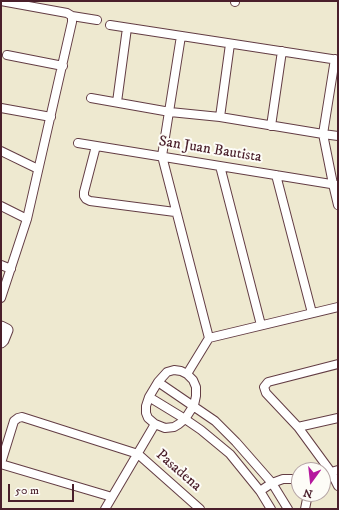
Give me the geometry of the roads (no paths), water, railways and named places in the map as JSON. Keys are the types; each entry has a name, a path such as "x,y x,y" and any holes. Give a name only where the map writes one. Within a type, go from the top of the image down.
{"street":[{"path":"1,1 97,20"},
{"path":"1,298 27,219 63,66 72,16"},
{"path":"110,25 336,60 323,134 335,184 338,205"},
{"path":"117,102 127,28"},
{"path":"181,36 162,156 209,338"},
{"path":"220,117 230,44"},
{"path":"271,126 282,51"},
{"path":"7,55 63,66"},
{"path":"91,98 170,112 220,117 338,136"},
{"path":"1,108 51,117"},
{"name":"San Juan Bautista","path":"78,143 335,184"},
{"path":"96,146 84,192 86,199 90,201 176,212"},
{"path":"1,151 38,169"},
{"path":"220,166 260,325"},
{"path":"276,175 312,313"},
{"path":"1,206 27,219"},
{"path":"1,264 11,269"},
{"path":"187,374 209,338 338,307"},
{"path":"1,327 6,330 1,342"},
{"path":"338,364 268,382 264,387 266,393 298,427 334,471 338,486"},
{"path":"174,370 187,374 196,386 194,405 185,419 174,427 165,428 155,424 148,418 146,406 149,397 158,382 167,372 174,370"},
{"path":"158,382 194,405 215,421 236,442 272,483 288,509"},
{"path":"149,397 201,430 230,454 260,490 271,509"},
{"path":"112,497 1,464 14,421 22,417 138,454"},
{"path":"298,427 338,418"},
{"path":"104,509 155,424"},
{"name":"Pasadena","path":"138,454 200,509"},
{"path":"260,490 283,479 291,479"}]}
